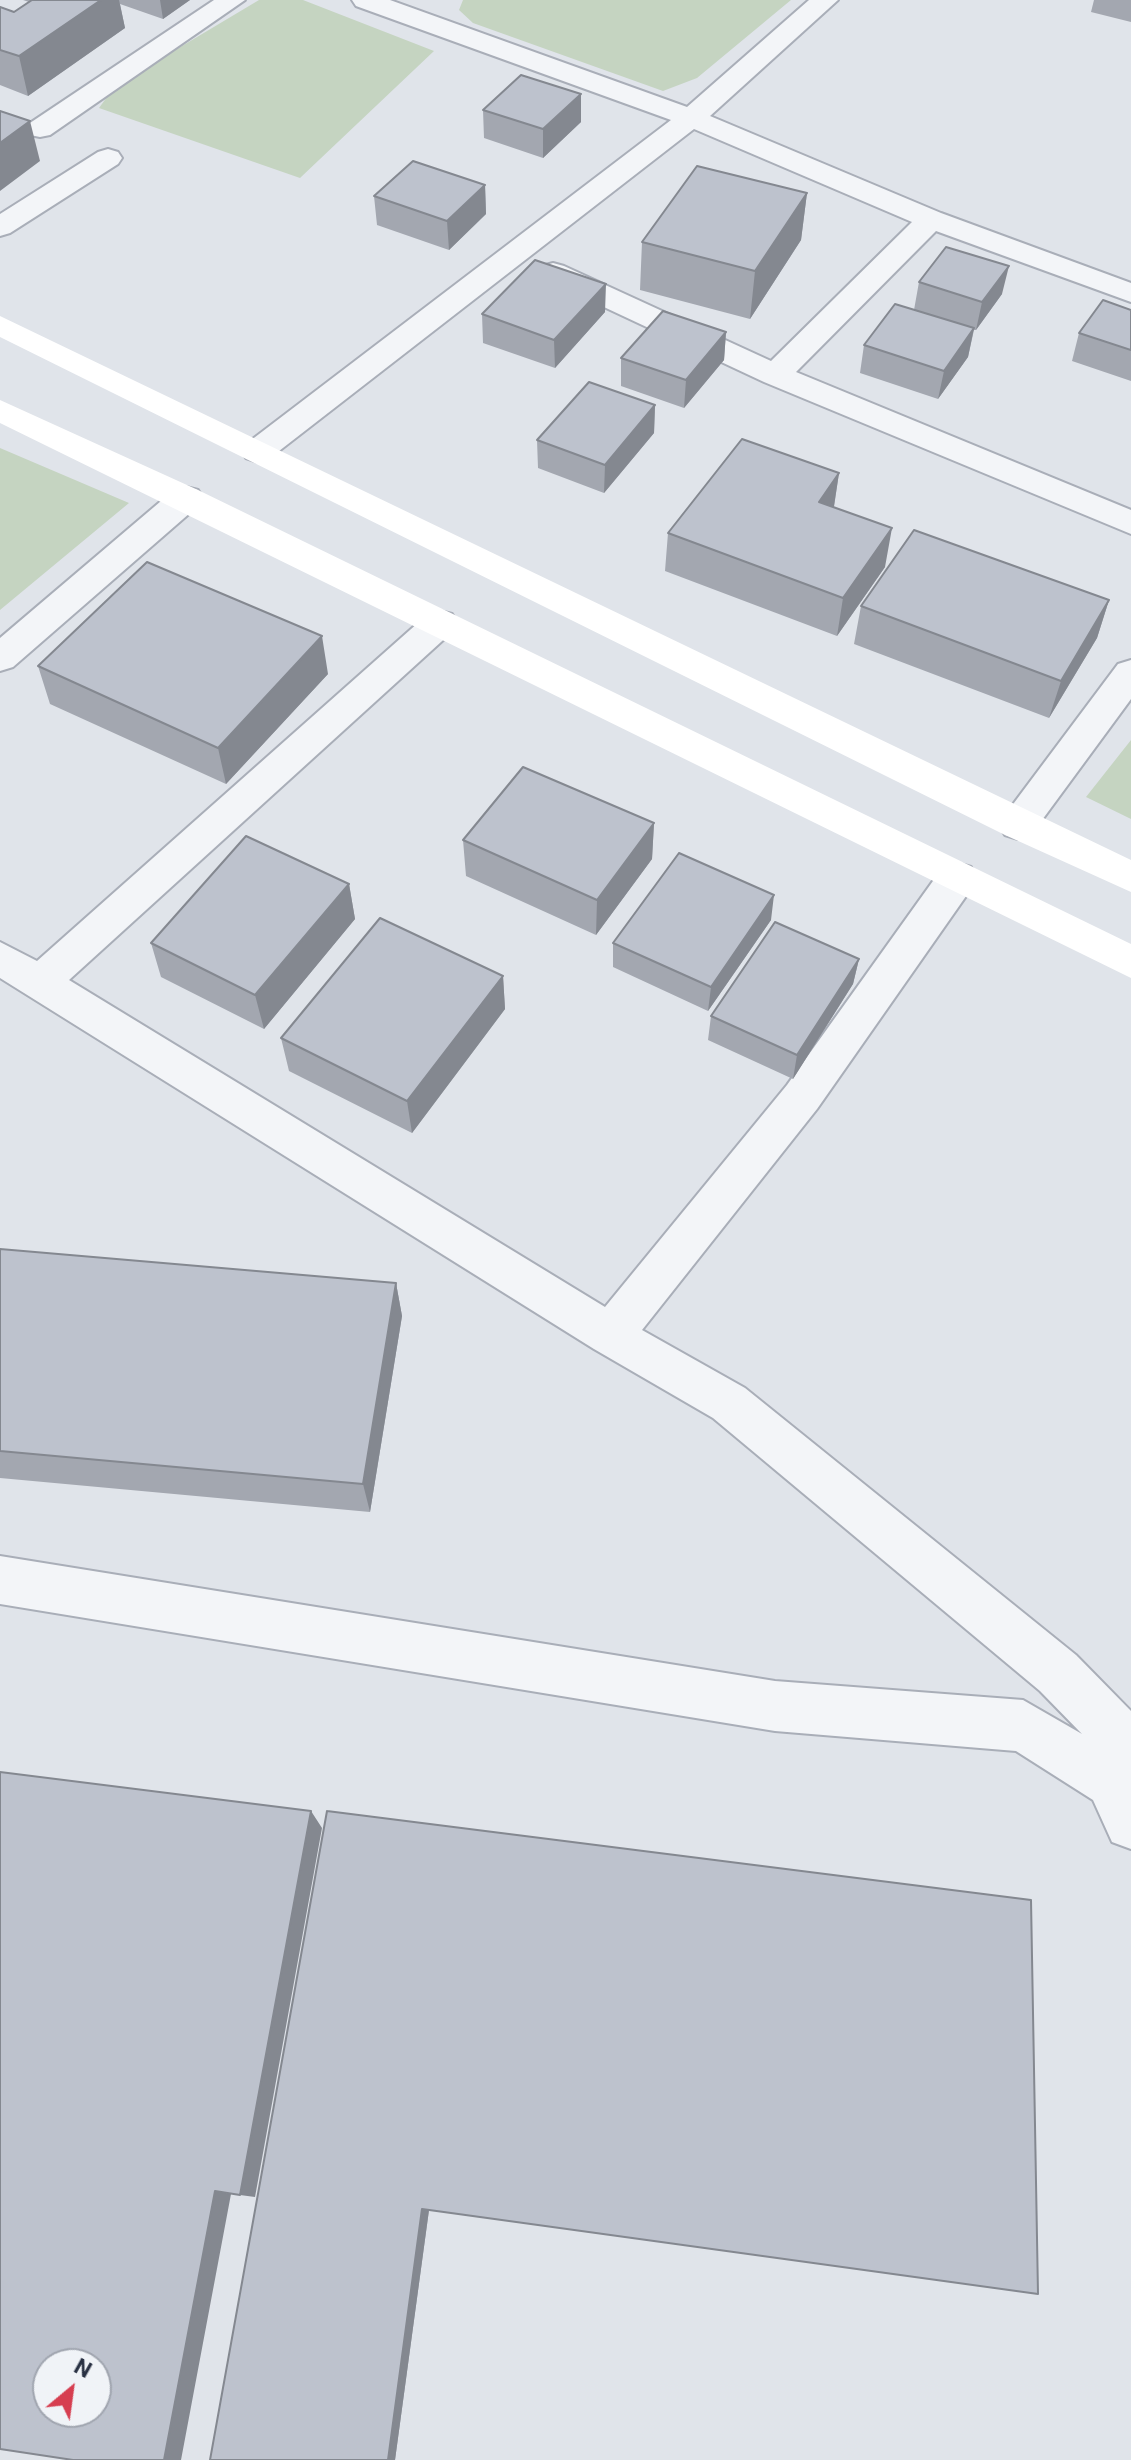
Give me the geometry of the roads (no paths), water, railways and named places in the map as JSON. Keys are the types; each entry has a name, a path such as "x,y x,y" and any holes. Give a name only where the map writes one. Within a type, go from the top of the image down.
{"main road":[{"path":"0,325 1018,825 1131,877"},
{"path":"0,410 186,498 1131,962"}],"street":[{"path":"40,129 232,0"},
{"path":"365,0 419,10 691,118 931,219 1131,293"},
{"path":"258,451 691,118 825,0"},
{"path":"0,227 108,158 13,118"},
{"path":"775,375 931,219"},
{"path":"514,254 775,375 1131,523"},
{"path":"0,658 186,498"},
{"path":"39,983 440,623"},
{"path":"1018,825 1131,673"},
{"path":"610,1335 802,1097 957,878"},
{"path":"0,958 610,1335 729,1403 1058,1673 1115,1731 1121,1802"},
{"path":"0,1580 775,1706 1023,1726 1121,1802"}]}
